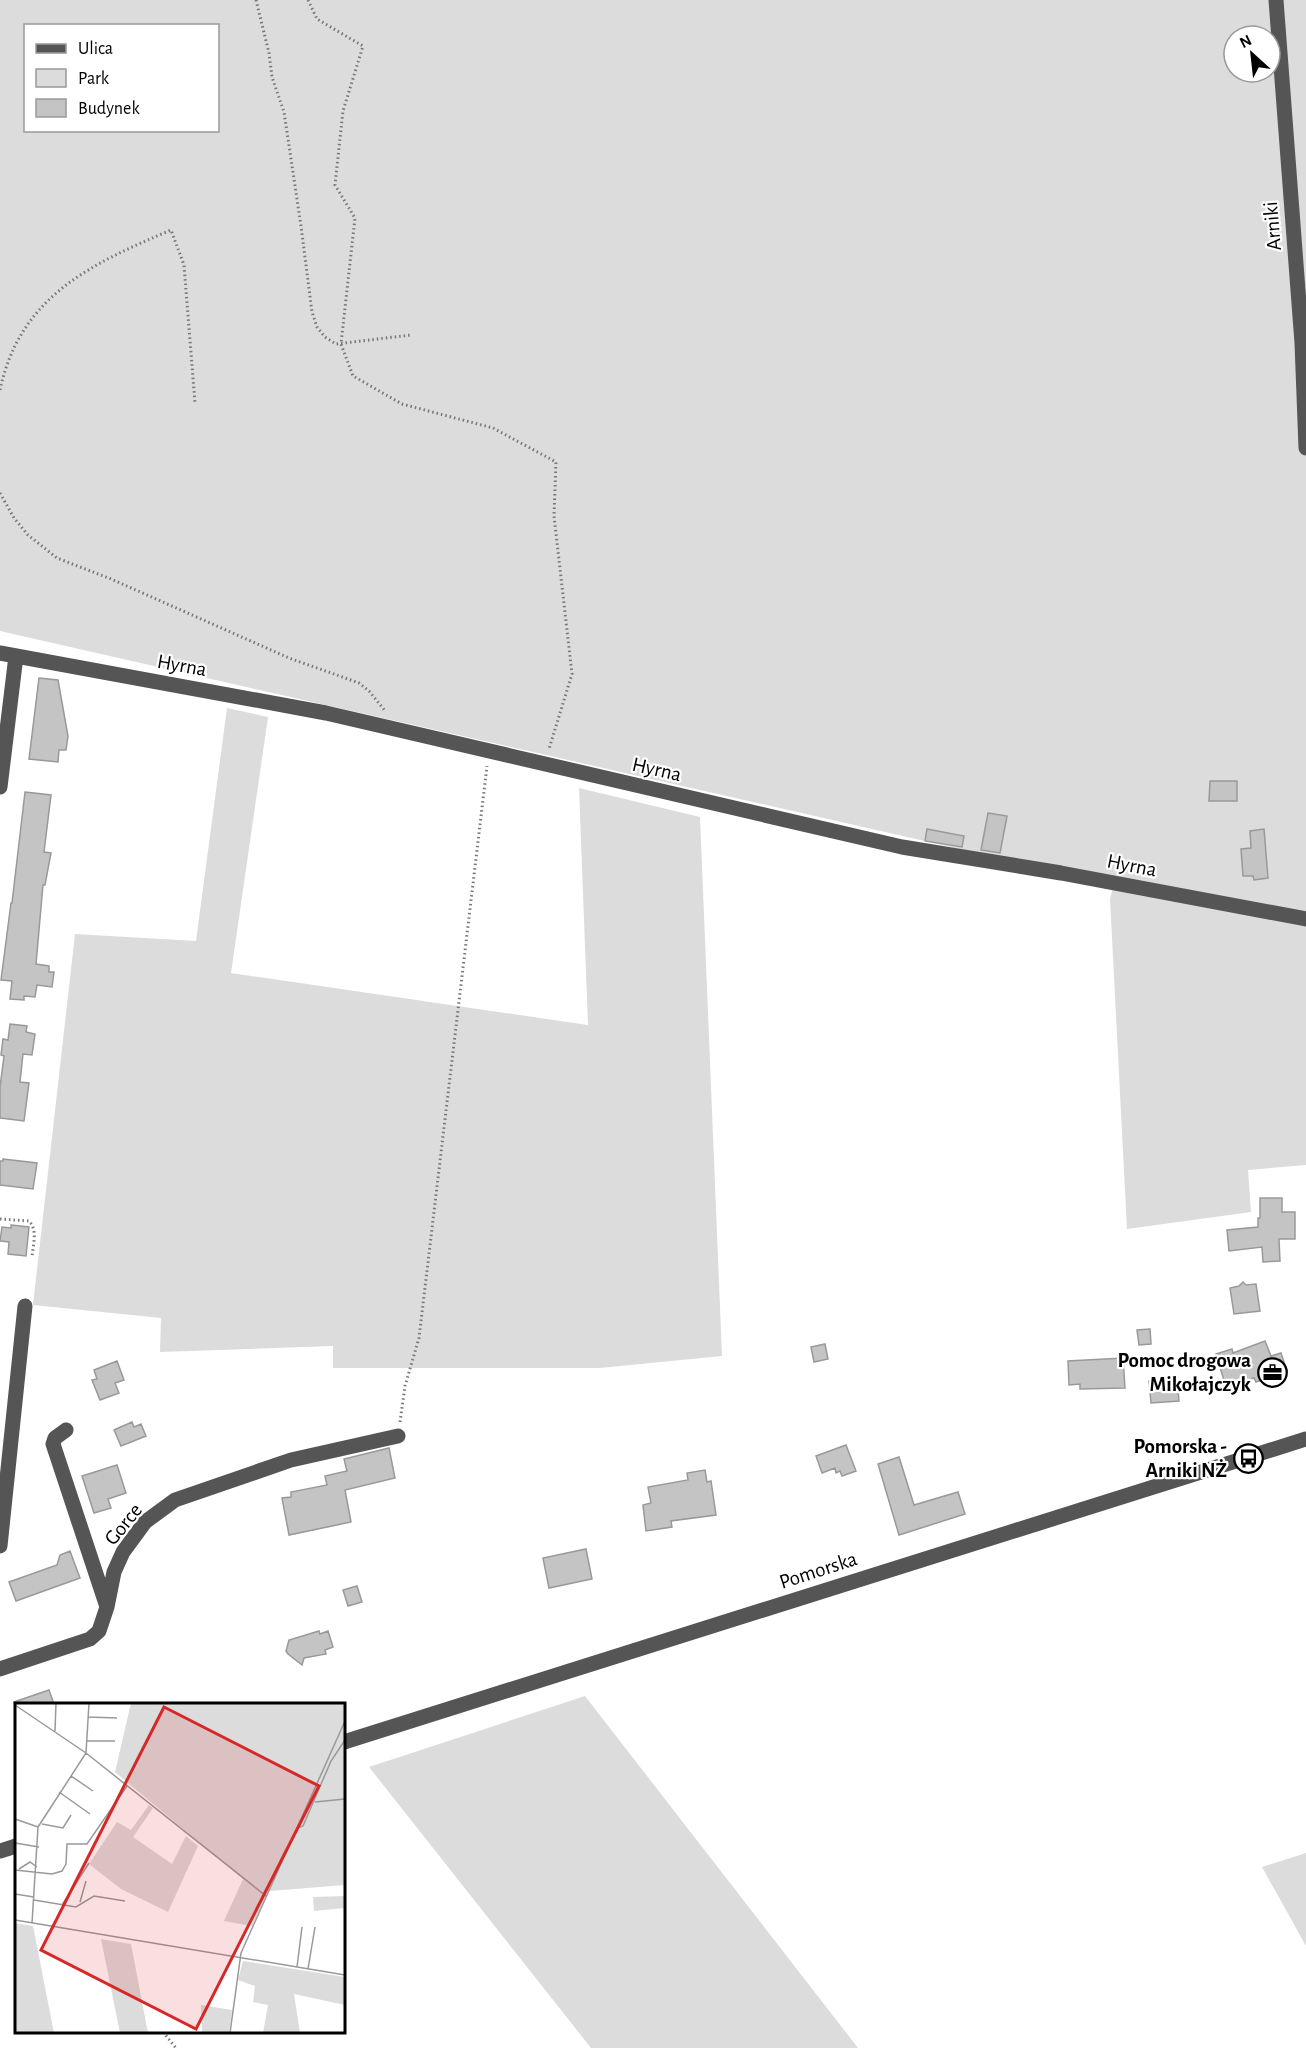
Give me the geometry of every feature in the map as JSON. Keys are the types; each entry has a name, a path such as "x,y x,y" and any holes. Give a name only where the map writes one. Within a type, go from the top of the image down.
{"street":[{"name":"Arniki","path":"1276,0 1304,355 1306,448"},
{"name":"Hyrna","path":"0,653 326,713 902,847 1061,873 1306,919"},
{"path":"0,787 16,656"},
{"path":"0,1546 25,1306"},
{"path":"66,1431 55,1438 53,1444 107,1607"},
{"name":"Gorce","path":"0,1669 90,1639 99,1631 107,1607 114,1572 123,1551 146,1522 175,1500 291,1460 398,1436"},
{"name":"Pomorska","path":"345,1742 1306,1440"},
{"path":"0,1851 15,1846"}],"path":[{"path":"256,0 269,53 272,77 284,112 302,226 312,312 317,327 325,337 336,344 411,335"},
{"path":"308,0 317,19 363,46 342,111 335,185 355,218 341,344 353,376 402,404 492,428 556,462 554,516 572,674 544,765"},
{"path":"0,390 21,333 49,298 70,281 120,252 171,230 184,265 195,403"},
{"path":"0,493 14,518 28,535 57,558 111,579 288,658 360,683 404,730"},
{"path":"398,1436 405,1386 419,1338 489,751"},
{"path":"0,1219 29,1221 32,1224 34,1228 32,1257"},
{"path":"165,2033 176,2048"}],"green space":[{"path":"0,0 1306,0 1306,1165 1248,1170 1251,1212 1127,1229 1110,899 1114,884 0,631"},
{"path":"227,708 268,717 231,973 588,1025 579,788 700,817 722,1356 600,1368 333,1368 333,1346 160,1352 161,1318 33,1305 75,934 196,941"},
{"path":"585,1696 858,2048 591,2048 369,1767"},
{"path":"1306,1853 1306,1946 1262,1867"}],"building":[{"path":"39,678 58,680 68,736 66,750 59,750 58,762 29,759"},
{"path":"1210,781 1237,781 1237,801 1209,801"},
{"path":"25,792 51,795 44,852 51,853 45,885 43,885 36,964 49,966 49,972 54,972 52,987 37,985 35,997 24,996 24,1000 10,999 12,981 1,980"},
{"path":"988,813 1007,816 1000,853 981,850"},
{"path":"927,829 964,836 962,847 925,841"},
{"path":"1264,829 1268,878 1254,880 1253,876 1243,876 1241,849 1251,848 1250,831"},
{"path":"10,1024 27,1026 26,1032 35,1034 32,1055 23,1054 20,1082 29,1083 24,1121 0,1118 0,1087 4,1056 1,1055 3,1039 8,1040"},
{"path":"3,1159 37,1163 33,1189 0,1185 0,1161"},
{"path":"1260,1198 1282,1198 1282,1212 1295,1212 1295,1239 1279,1239 1280,1261 1263,1262 1262,1247 1229,1251 1227,1230 1258,1227"},
{"path":"11,1225 29,1227 26,1256 8,1254 9,1242 0,1241 2,1227 11,1228"},
{"path":"1243,1282 1246,1285 1256,1284 1260,1311 1234,1314 1230,1288 1239,1286"},
{"path":"1150,1329 1151,1344 1139,1345 1137,1330"},
{"path":"1265,1341 1271,1356 1281,1353 1287,1371 1256,1382 1254,1378 1226,1387 1216,1354 1232,1349 1233,1353"},
{"path":"825,1344 828,1359 814,1362 811,1347"},
{"path":"1123,1358 1125,1388 1080,1389 1080,1384 1069,1385 1068,1361"},
{"path":"117,1361 124,1380 115,1383 119,1393 100,1400 92,1380 97,1379 94,1370"},
{"path":"1177,1379 1179,1401 1151,1403 1149,1381"},
{"path":"132,1422 134,1427 141,1424 146,1436 121,1446 114,1430"},
{"path":"846,1445 856,1471 842,1476 840,1471 836,1473 835,1468 822,1473 816,1456"},
{"path":"389,1448 395,1478 345,1490 351,1522 289,1535 282,1498 291,1497 291,1492 327,1485 325,1476 347,1471 344,1459"},
{"path":"899,1457 914,1505 958,1492 965,1514 899,1535 878,1464"},
{"path":"117,1465 126,1493 108,1499 111,1508 94,1513 82,1476"},
{"path":"705,1470 707,1482 711,1481 716,1515 671,1521 672,1527 646,1531 643,1505 651,1503 648,1487 688,1480 687,1473"},
{"path":"586,1549 592,1579 549,1588 543,1558"},
{"path":"70,1551 80,1578 16,1601 9,1582 57,1565 60,1555"},
{"path":"357,1586 362,1602 348,1606 343,1590"},
{"path":"319,1631 320,1634 328,1631 333,1647 325,1650 326,1654 304,1658 302,1665 288,1654 286,1651 289,1640"},
{"path":"49,1690 54,1703 15,1704 14,1702"}],"place":[{"name":"Pomoc drogowa Mikołajczyk","path":"1272,1372"},
{"name":"Pomorska - Arniki NŻ","path":"1248,1458"}]}
